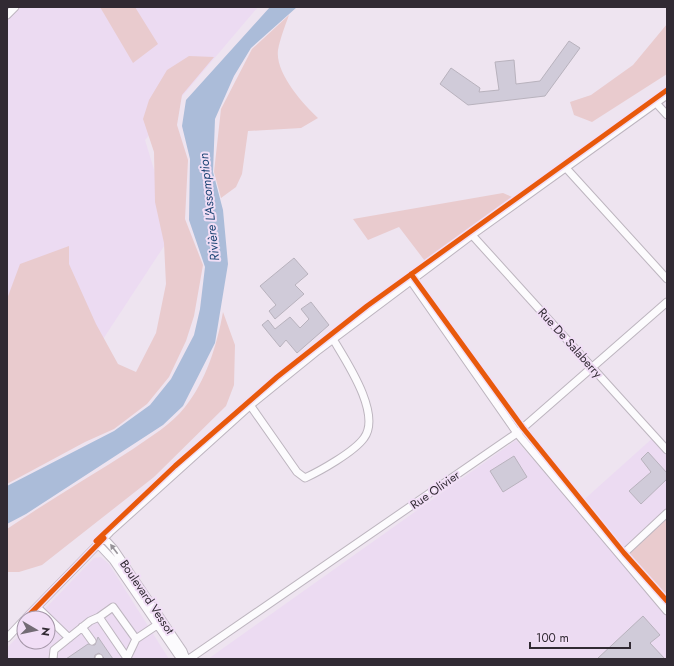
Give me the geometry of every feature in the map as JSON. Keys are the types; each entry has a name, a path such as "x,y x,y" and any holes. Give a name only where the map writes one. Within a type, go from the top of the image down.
{"street":[{"path":"7,15 16,7"},
{"path":"34,610 104,538 250,405 333,339 472,235 667,95"},
{"path":"656,103 667,115"},
{"path":"566,168 667,279"},
{"name":"Rue De Salaberry","path":"472,235 667,450"},
{"path":"411,281 517,433 667,611"},
{"name":"Rue Olivier","path":"189,659 517,433 667,302"},
{"path":"250,405 297,472 305,478 325,467 356,446 364,438 369,428 369,415 359,387 333,339"},
{"path":"621,556 667,513"},
{"name":"Boulevard Vessot","path":"104,538 114,549 183,650 185,659"},
{"name":"Boulevard Vessot","path":"98,544 113,560 178,655 185,659"},
{"path":"37,607 69,638"},
{"path":"53,659 54,650 82,627 113,607 136,640"},
{"path":"99,616 127,658 136,640 157,625"},
{"path":"82,627 92,641"},
{"path":"8,637 16,628"}],"shaded area":[{"path":"7,7 258,7 145,140 163,199 168,240 92,356 7,409"},
{"path":"100,7 135,7 158,44 133,63"},
{"path":"289,15 281,37 278,50 278,59 285,78 291,87 305,105 318,118 301,128 248,131 242,174 236,187 221,198 214,172 221,109 252,49"},
{"path":"667,24 667,74 592,122 574,115 570,102 591,95 633,65"},
{"path":"189,56 214,57 182,95 177,125 188,160 185,219 203,265 194,316 186,341 169,377 147,404 114,429 85,442 7,484 7,299 20,264 69,246 69,264 96,324 118,364 136,372 156,333 166,284 164,243 155,202 154,152 143,119 149,100 167,70"},
{"path":"503,193 519,200 428,265 399,227 368,240 353,219"},
{"path":"223,312 235,345 234,385 226,406 154,477 42,565 19,572 7,572 7,529 154,435 167,425 185,407 199,386 210,362"},
{"path":"655,436 667,450 667,513 621,556 578,505"},
{"path":"516,440 667,611 667,659 208,659"},
{"path":"667,513 667,608 621,556"},
{"path":"101,557 109,564 169,659 7,659 7,648 16,638 16,650 56,650 56,610 44,610 94,558"}],"water":[{"name":"Rivière L'Assomption","path":"270,7 297,7 251,48 234,76 215,119 213,172 223,210 228,264 215,343 183,406 163,425 26,514 7,524 7,486 114,431 150,405 171,379 194,335 200,309 205,267 189,220 190,159 182,126 186,100"}],"building":[{"path":"569,41 580,48 545,96 468,105 440,84 451,68 480,88 479,92 499,90 495,62 514,60 516,84 540,81"},
{"path":"294,258 308,274 295,285 304,294 275,319 269,311 276,305 260,286"},
{"path":"311,302 329,325 297,353 286,340 280,347 262,325 268,320 275,329 290,317 300,328 309,319 301,309"},
{"path":"648,452 667,473 667,479 641,504 629,491 651,472 641,459"},
{"path":"514,456 527,477 503,492 490,471"},
{"path":"643,616 660,635 650,643 665,659 597,659"},
{"path":"98,637 113,659 105,659 99,653 95,655 94,659 66,659 88,644 95,645"}],"cycle path":[{"path":"96,541 175,466 277,377 367,306 667,90"},
{"path":"411,274 523,428 624,553 667,601"},
{"path":"34,610 104,538"}]}
